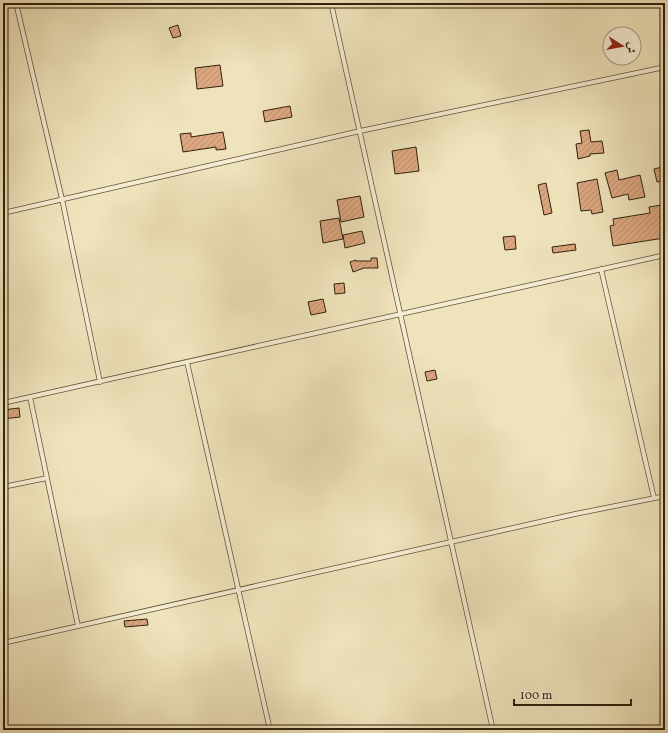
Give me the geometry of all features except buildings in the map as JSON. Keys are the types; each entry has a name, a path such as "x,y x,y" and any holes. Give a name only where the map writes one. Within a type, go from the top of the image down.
{"lane":[{"path":"16,3 62,199 100,382"},
{"path":"331,3 493,730"},
{"path":"662,3 665,16"},
{"path":"3,213 360,131 665,66"},
{"path":"3,403 665,255"},
{"path":"601,269 654,498"},
{"path":"187,362 270,730"},
{"path":"30,397 78,626"},
{"path":"3,487 47,478"},
{"path":"3,642 450,542 665,496"}]}
